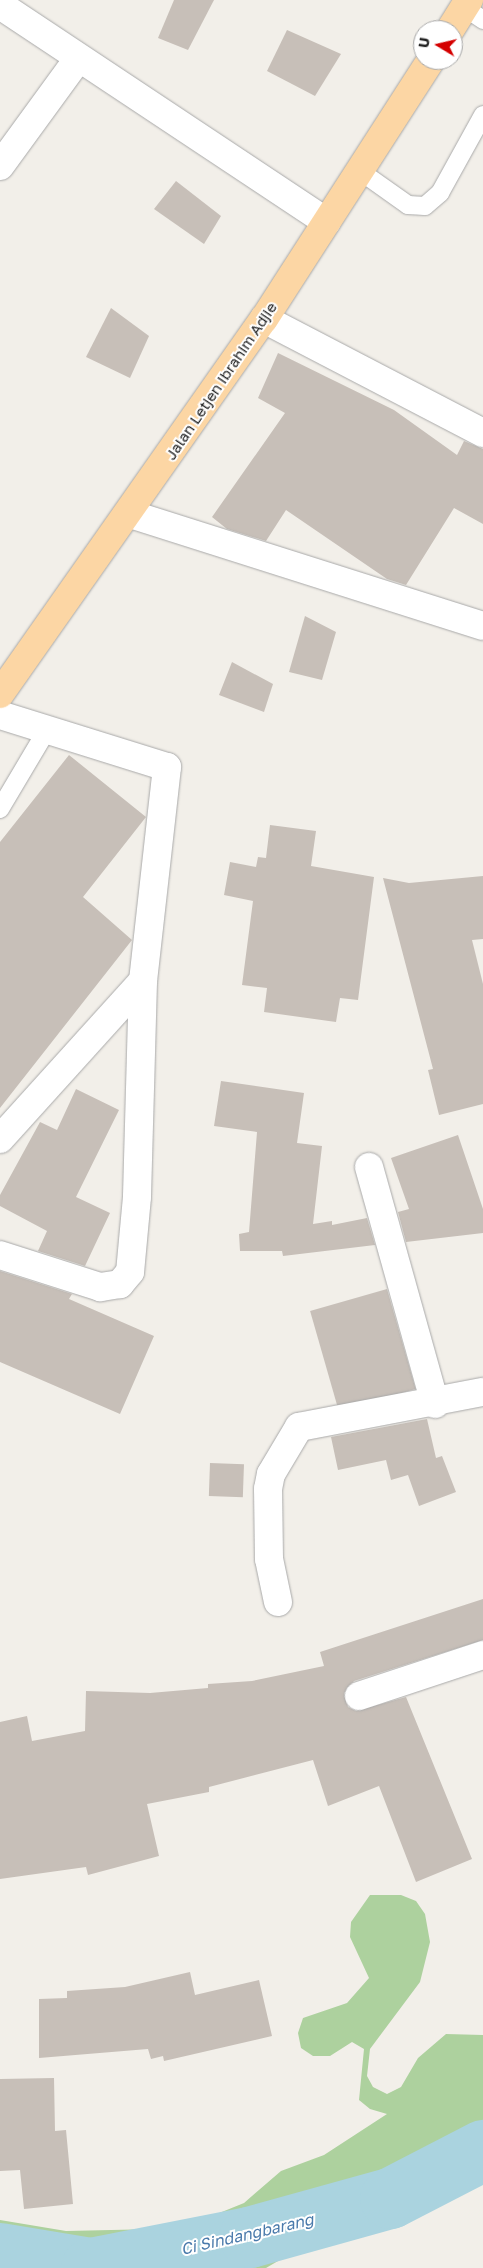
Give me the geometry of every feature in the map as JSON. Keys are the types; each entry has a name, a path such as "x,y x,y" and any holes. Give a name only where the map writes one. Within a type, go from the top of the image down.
{"main road":[{"path":"460,20 472,9"},
{"name":"Jalan Letjen Ibrahim Adjie","path":"1,698 264,319 425,70"}],"street":[{"path":"0,5 78,59 327,222"},
{"path":"0,166 78,59"},
{"path":"264,319 483,433"},
{"path":"130,514 483,626"},
{"path":"0,1255 100,1287 120,1284 130,1272 137,1197 143,981 167,767 48,728 1,698"},
{"path":"0,1139 143,981"},
{"path":"369,1168 435,1404"},
{"path":"278,1602 269,1559 268,1489 271,1474 299,1427 435,1404 483,1392"},
{"path":"359,1696 483,1655"}],"lane":[{"path":"360,171 408,205 425,206 440,192 483,115"},
{"path":"0,809 48,728"}],"green space":[{"path":"370,1895 401,1895 416,1901 425,1914 430,1942 420,1982 370,2049 367,2076 373,2087 387,2094 401,2087 418,2058 446,2034 483,2035 483,2157 463,2169 408,2182 340,2231 314,2240 266,2268 0,2268 0,2220 66,2231 156,2229 202,2220 244,2203 281,2171 324,2155 387,2114 370,2109 359,2100 364,2049 352,2042 330,2056 313,2056 301,2048 298,2033 303,2018 347,2003 369,1978 350,1937 351,1922"}],"building":[{"path":"174,0 214,0 188,50 158,38"},
{"path":"287,30 341,54 315,96 267,71"},
{"path":"176,181 221,216 204,244 154,209"},
{"path":"111,308 149,336 130,378 86,357"},
{"path":"278,353 394,410 457,455 464,441 483,449 483,524 454,508 406,585 387,579 286,510 266,541 227,529 212,517 285,413 258,398"},
{"path":"305,616 336,632 322,680 289,672"},
{"path":"232,662 273,684 264,712 219,695"},
{"path":"69,755 146,817 83,897 132,940 0,1108 0,842"},
{"path":"270,825 316,831 311,866 374,877 358,1000 340,998 336,1022 264,1012 267,988 242,985 253,901 224,895 230,862 256,867 258,857 266,858"},
{"path":"483,876 483,939 472,940 483,984 483,1104 439,1115 428,1070 433,1069 383,878 409,883"},
{"path":"221,1081 304,1093 297,1143 322,1146 313,1224 332,1221 332,1225 367,1218 375,1245 283,1256 282,1251 240,1251 239,1234 249,1232 257,1132 214,1126"},
{"path":"76,1089 119,1110 76,1197 110,1213 85,1266 38,1251 47,1231 0,1206 0,1195 40,1122 57,1130"},
{"path":"458,1135 483,1209 483,1233 406,1242 398,1212 409,1209 391,1158"},
{"path":"0,1271 72,1294 69,1299 154,1336 120,1414 0,1362"},
{"path":"387,1289 416,1389 339,1411 310,1311"},
{"path":"427,1419 436,1458 442,1456 456,1492 419,1506 408,1475 391,1480 386,1460 338,1470 331,1437"},
{"path":"210,1463 244,1464 243,1497 209,1496"},
{"path":"483,1599 483,1640 354,1681 344,1693 348,1707 356,1711 406,1697 472,1859 416,1882 379,1786 328,1806 313,1760 209,1787 209,1792 147,1804 159,1856 88,1875 86,1867 0,1879 0,1722 27,1716 32,1741 85,1731 86,1691 150,1693 208,1688 208,1684 252,1681 324,1666 320,1652"},
{"path":"190,1972 195,1995 259,1980 272,2036 164,2061 163,2056 151,2059 148,2049 39,2058 39,1999 67,1998 67,1991 125,1987"},
{"path":"54,2078 55,2131 66,2130 73,2204 24,2209 20,2170 0,2171 0,2079"}],"waterway":[{"name":"Ci Sindangbarang","path":"0,2253 91,2268 249,2237 390,2198 483,2150"}]}
